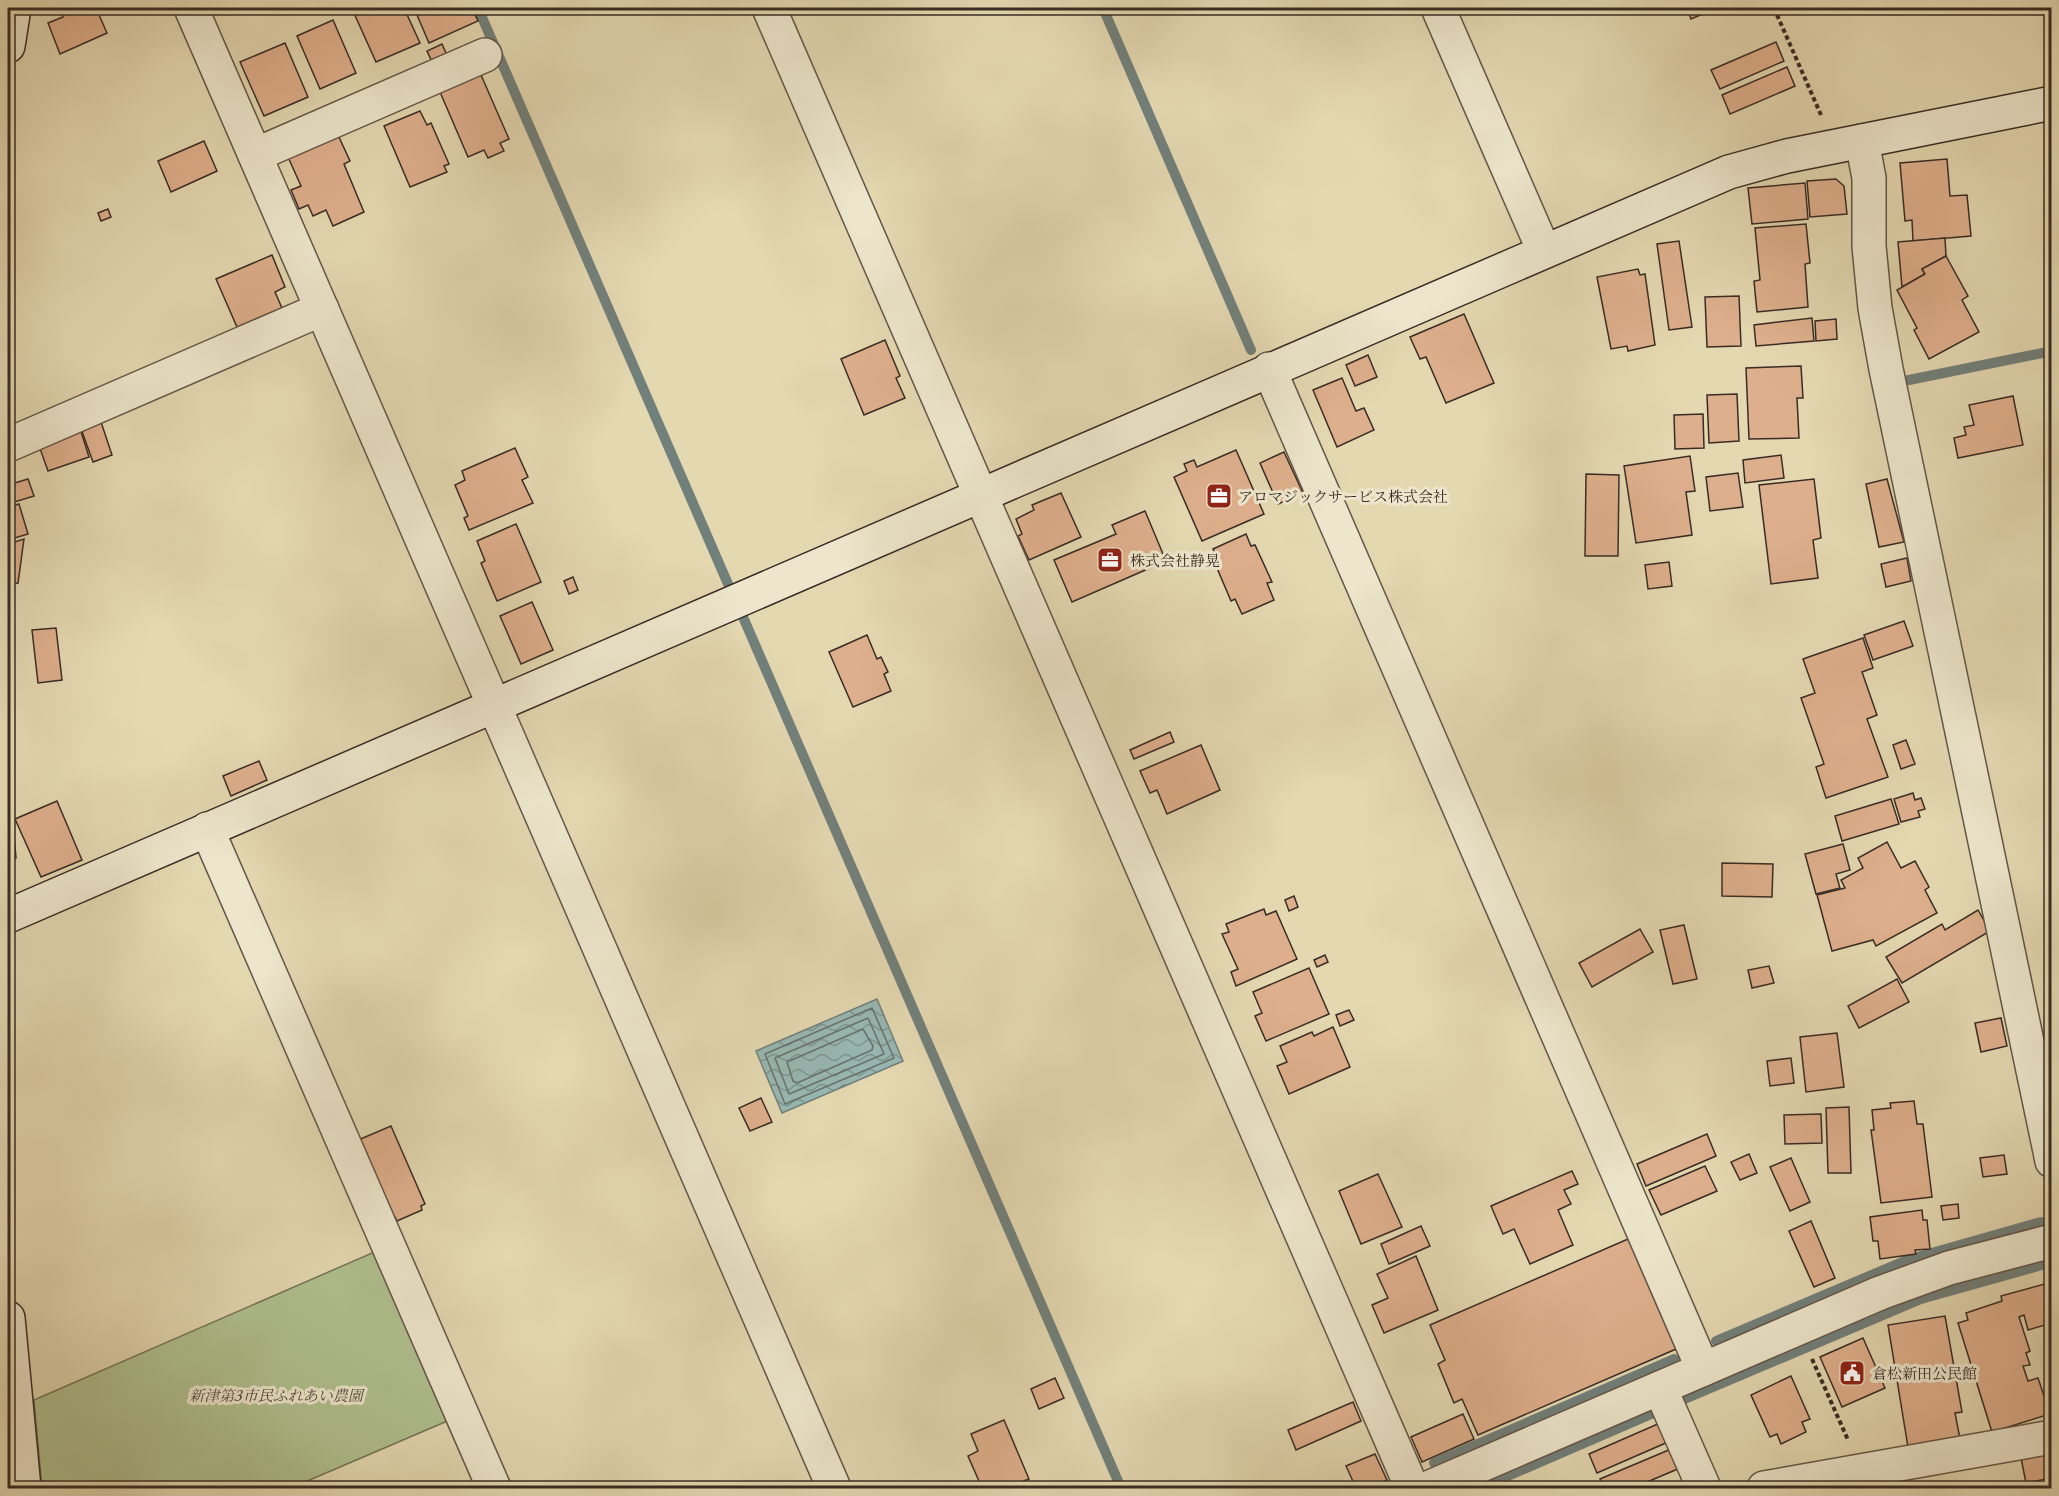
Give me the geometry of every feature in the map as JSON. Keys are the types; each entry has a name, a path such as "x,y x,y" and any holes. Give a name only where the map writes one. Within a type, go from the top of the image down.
{"street":[{"path":"8,46 14,8"},
{"path":"191,8 834,1488"},
{"path":"769,8 1412,1488"},
{"path":"1438,8 1544,251"},
{"path":"255,155 485,55"},
{"path":"8,916 1729,171 1848,143 2052,103"},
{"path":"1848,143 1869,178 1869,246 1881,339 2052,1161"},
{"path":"8,445 322,309"},
{"path":"1269,369 1703,1369"},
{"path":"207,829 494,1488"},
{"path":"1428,1488 1914,1279 2052,1241"},
{"path":"8,1318 24,1488"},
{"path":"1660,1388 1704,1488"},
{"path":"1764,1488 2052,1437"}],"path":[{"path":"1774,8 1848,143"},
{"path":"1808,1349 1854,1454 1856,1472"}],"green space":[{"name":"新津第3市民ふれあい農園","path":"379,1250 452,1419 291,1488 42,1488 34,1400"}],"water":[{"path":"877,999 903,1061 782,1113 756,1051"}],"building":[{"path":"59,8 96,8 107,33 60,54 48,23 63,17"},
{"path":"362,8 404,8 420,43 376,62 353,11"},
{"path":"414,8 472,8 478,21 429,43"},
{"path":"1687,8 1717,8 1691,19"},
{"path":"333,20 356,73 320,89 297,36"},
{"path":"1776,42 1784,61 1720,89 1711,70"},
{"path":"285,43 308,97 264,116 240,62"},
{"path":"442,44 450,62 435,68 427,51"},
{"path":"1787,67 1795,86 1730,114 1722,95"},
{"path":"481,75 509,139 500,143 504,151 488,158 484,150 468,157 440,92"},
{"path":"420,111 427,125 431,123 449,164 444,166 447,172 410,187 384,126"},
{"path":"338,135 350,161 344,164 364,212 333,226 326,210 313,216 308,205 299,209 291,190 301,186 288,157"},
{"path":"204,141 217,171 171,192 158,161"},
{"path":"1947,159 1950,196 1967,195 1971,236 1913,241 1912,220 1905,221 1900,163"},
{"path":"1836,179 1844,186 1847,214 1810,217 1807,181"},
{"path":"1805,183 1808,219 1752,224 1748,188"},
{"path":"108,209 111,217 101,221 98,213"},
{"path":"1806,224 1810,263 1805,264 1808,307 1757,312 1754,281 1760,280 1755,228"},
{"path":"1945,238 1946,256 1922,269 1925,274 1902,287 1898,242"},
{"path":"1679,241 1692,327 1669,330 1657,244"},
{"path":"272,255 285,287 275,292 282,308 237,327 216,279"},
{"path":"1946,256 1968,296 1962,300 1979,332 1929,359 1914,330 1917,328 1897,290 1925,274 1922,269"},
{"path":"1638,269 1640,275 1645,274 1655,345 1628,351 1627,346 1611,349 1597,277"},
{"path":"1739,296 1741,346 1707,347 1705,297"},
{"path":"1464,314 1494,383 1446,403 1426,357 1420,359 1410,337"},
{"path":"1812,318 1814,341 1756,346 1754,325"},
{"path":"1836,319 1837,339 1816,341 1815,321"},
{"path":"885,340 900,376 896,378 905,398 864,415 841,359"},
{"path":"1368,355 1377,377 1355,386 1346,365"},
{"path":"1801,366 1803,398 1797,398 1799,438 1749,439 1746,368"},
{"path":"1342,378 1356,411 1364,408 1374,430 1337,447 1313,390"},
{"path":"1737,394 1739,441 1709,443 1707,395"},
{"path":"2013,396 2023,445 1958,458 1954,438 1966,435 1964,427 1974,425 1969,405"},
{"path":"1703,414 1704,448 1675,449 1674,415"},
{"path":"100,419 112,455 93,462 80,426"},
{"path":"79,425 89,457 48,471 37,440"},
{"path":"515,448 528,477 522,480 533,503 469,530 464,518 468,516 455,485 465,480 462,471"},
{"path":"1236,450 1264,514 1202,541 1174,477 1187,471 1184,464 1194,460 1197,467"},
{"path":"1284,452 1303,493 1278,504 1260,463"},
{"path":"1781,455 1784,478 1745,483 1743,460"},
{"path":"1690,456 1695,491 1686,492 1692,535 1636,543 1624,466"},
{"path":"1738,473 1743,507 1710,511 1706,477"},
{"path":"1586,474 1619,475 1618,556 1585,556"},
{"path":"28,479 34,496 11,503 8,485"},
{"path":"1814,479 1821,538 1813,540 1818,578 1771,584 1759,485"},
{"path":"1887,479 1904,542 1879,547 1866,484"},
{"path":"1061,493 1081,537 1029,560 1018,536 1022,534 1016,519 1034,510 1032,505"},
{"path":"19,504 28,534 8,540 8,507"},
{"path":"1145,511 1166,561 1072,602 1054,560 1116,534 1112,525"},
{"path":"516,524 541,582 497,601 481,563 485,561 477,541"},
{"path":"1246,534 1251,546 1255,545 1272,582 1267,583 1274,600 1242,614 1235,599 1231,601 1214,561 1217,559 1213,549"},
{"path":"24,539 18,583 8,585 8,544"},
{"path":"1907,558 1911,581 1886,587 1881,564"},
{"path":"1669,562 1672,586 1648,589 1645,565"},
{"path":"573,577 578,590 569,594 564,581"},
{"path":"532,602 553,650 521,664 500,616"},
{"path":"1904,621 1913,646 1873,660 1864,635"},
{"path":"56,628 62,680 38,683 32,630"},
{"path":"867,635 877,659 881,657 888,672 884,674 891,691 853,707 829,652"},
{"path":"1863,638 1873,668 1862,672 1877,715 1867,719 1888,777 1826,798 1816,767 1824,764 1801,698 1815,693 1803,659"},
{"path":"1170,732 1174,742 1134,759 1130,750"},
{"path":"1906,740 1915,764 1901,769 1893,745"},
{"path":"1201,745 1220,790 1167,814 1157,790 1150,793 1140,771"},
{"path":"259,761 267,780 231,796 223,776"},
{"path":"1913,793 1915,800 1921,798 1925,809 1918,811 1920,817 1901,822 1894,799"},
{"path":"1891,799 1899,824 1842,841 1835,816"},
{"path":"57,801 82,860 41,877 15,819"},
{"path":"8,812 12,812 16,858 8,859"},
{"path":"1887,842 1901,868 1915,861 1929,887 1925,890 1937,913 1876,946 1873,940 1832,951 1817,895 1845,888 1841,880 1863,868 1858,858"},
{"path":"1843,844 1850,870 1836,874 1840,888 1816,894 1805,854"},
{"path":"1722,863 1773,864 1772,897 1722,896"},
{"path":"1294,896 1298,907 1289,911 1285,900"},
{"path":"1264,909 1266,915 1276,911 1297,959 1236,986 1231,972 1238,969 1222,934 1229,932 1226,924"},
{"path":"1978,910 1990,931 1902,983 1886,957 1942,924 1945,930"},
{"path":"1684,925 1697,979 1673,984 1660,930"},
{"path":"1640,929 1653,952 1592,987 1579,963"},
{"path":"1325,955 1328,962 1317,967 1314,960"},
{"path":"1769,966 1774,983 1752,988 1748,970"},
{"path":"1309,968 1329,1014 1266,1041 1255,1016 1262,1013 1253,992"},
{"path":"1897,979 1909,1002 1859,1028 1848,1006"},
{"path":"1349,1010 1354,1020 1340,1026 1336,1015"},
{"path":"2001,1018 2007,1046 1981,1052 1975,1023"},
{"path":"1333,1027 1350,1067 1289,1094 1277,1066 1287,1062 1280,1046 1312,1032 1314,1036"},
{"path":"1837,1033 1844,1087 1806,1092 1800,1037"},
{"path":"1791,1058 1794,1083 1770,1086 1767,1061"},
{"path":"761,1098 772,1122 750,1131 739,1108"},
{"path":"1914,1101 1917,1124 1923,1124 1932,1197 1881,1203 1871,1130 1874,1130 1872,1110 1891,1108 1890,1103"},
{"path":"1849,1107 1851,1173 1828,1173 1826,1108"},
{"path":"1821,1114 1822,1143 1785,1144 1784,1115"},
{"path":"391,1126 425,1204 421,1206 422,1210 397,1221 395,1217 390,1220 356,1141"},
{"path":"1707,1134 1716,1156 1646,1186 1637,1164"},
{"path":"1749,1154 1757,1173 1740,1180 1731,1162"},
{"path":"2004,1155 2007,1174 1983,1177 1980,1158"},
{"path":"1791,1158 1810,1202 1790,1211 1770,1167"},
{"path":"1705,1166 1717,1191 1661,1215 1649,1190"},
{"path":"1572,1171 1578,1184 1564,1190 1571,1204 1558,1210 1573,1245 1530,1264 1514,1229 1503,1234 1491,1206"},
{"path":"1378,1174 1402,1227 1361,1244 1339,1191"},
{"path":"1958,1204 1959,1218 1943,1220 1941,1206"},
{"path":"1922,1210 1923,1220 1927,1220 1930,1249 1915,1250 1916,1254 1880,1259 1878,1241 1873,1241 1870,1217"},
{"path":"1811,1221 1835,1278 1814,1287 1789,1231"},
{"path":"1421,1226 1430,1246 1389,1264 1381,1244"},
{"path":"1628,1239 1676,1349 1478,1435 1462,1399 1454,1403 1438,1364 1445,1360 1430,1325"},
{"path":"1416,1256 1438,1310 1384,1333 1372,1305 1388,1298 1377,1274"},
{"path":"2052,1282 2052,1323 2028,1330 2024,1315 2019,1317 2030,1351 2026,1353 2030,1365 2023,1366 2028,1381 2038,1378 2050,1414 1992,1432 1958,1323 1968,1320 1966,1313 2002,1301 2001,1296"},
{"path":"1945,1316 1962,1412 1955,1413 1960,1439 1908,1447 1888,1325"},
{"name":"倉松新田公民館","path":"1863,1338 1885,1388 1842,1407 1820,1357"},
{"path":"1791,1376 1810,1419 1802,1422 1806,1432 1781,1444 1777,1434 1770,1437 1751,1395"},
{"path":"1055,1378 1064,1398 1039,1409 1031,1389"},
{"path":"1353,1402 1361,1421 1296,1450 1288,1430"},
{"path":"1463,1414 1474,1439 1422,1462 1411,1437"},
{"path":"1004,1420 1029,1479 1005,1488 982,1488 968,1456 978,1451 971,1434"},
{"path":"1660,1423 1668,1442 1597,1473 1589,1454"},
{"path":"1671,1449 1680,1468 1633,1488 1604,1488 1600,1479"},
{"path":"2047,1453 2052,1478 2026,1483 2021,1458"},
{"path":"1375,1454 1387,1480 1367,1488 1356,1488 1346,1466"},
{"path":"1902,1476 1902,1488 1852,1488"},
{"path":"1912,1486 1960,1487 1960,1488 1912,1488"}],"waterway":[{"path":"478,8 728,584"},
{"path":"1103,8 1251,350"},
{"path":"1904,381 2052,351"},
{"path":"743,617 1121,1488"},
{"path":"1716,1341 1907,1260 2041,1222"},
{"path":"1680,1401 1921,1299 2042,1265"},
{"path":"1434,1463 1674,1359"},
{"path":"1480,1488 1656,1412"},
{"path":"1375,1488 1382,1485"}],"place":[{"name":"アロマジックサービス株式会社","path":"1219,496"},
{"name":"株式会社静晃","path":"1110,560"},
{"name":"倉松新田公民館","path":"1852,1373"}]}
